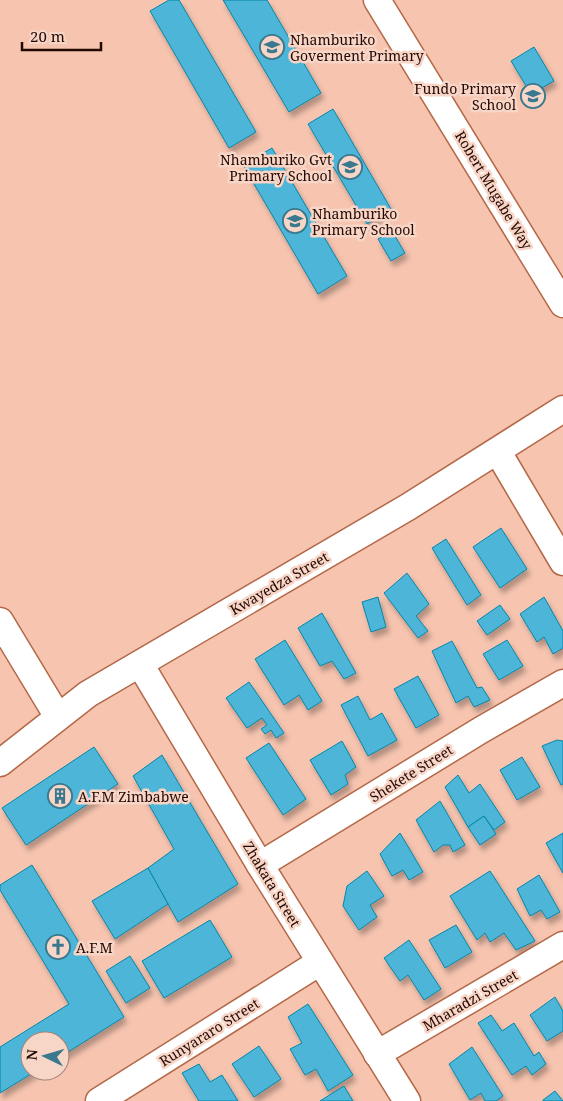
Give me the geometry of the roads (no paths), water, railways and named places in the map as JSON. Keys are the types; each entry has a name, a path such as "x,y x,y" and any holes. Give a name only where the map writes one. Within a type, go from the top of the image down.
{"street":[{"name":"Robert Mugabe Way","path":"377,0 563,304"},
{"name":"Kwayedza Street","path":"0,763 88,694 368,531 498,452 563,409"},
{"path":"498,452 563,562"},
{"path":"0,621 58,717"},
{"name":"Zhakata Street","path":"140,664 260,865 407,1101"},
{"name":"Shekete Street","path":"260,865 481,730 563,683"},
{"name":"Mharadzi Street","path":"377,1054 563,945"},
{"name":"Runyararo Street","path":"99,1101 320,962"}],"place":[{"name":"Nhamburiko Goverment Primary","path":"272,47"},
{"name":"Fundo Primary School","path":"533,96"},
{"name":"Nhamburiko Gvt Primary School","path":"350,167"},
{"name":"Nhamburiko Primary School","path":"295,221"},
{"name":"A.F.M Zimbabwe","path":"60,796"},
{"name":"A.F.M","path":"58,947"}]}
